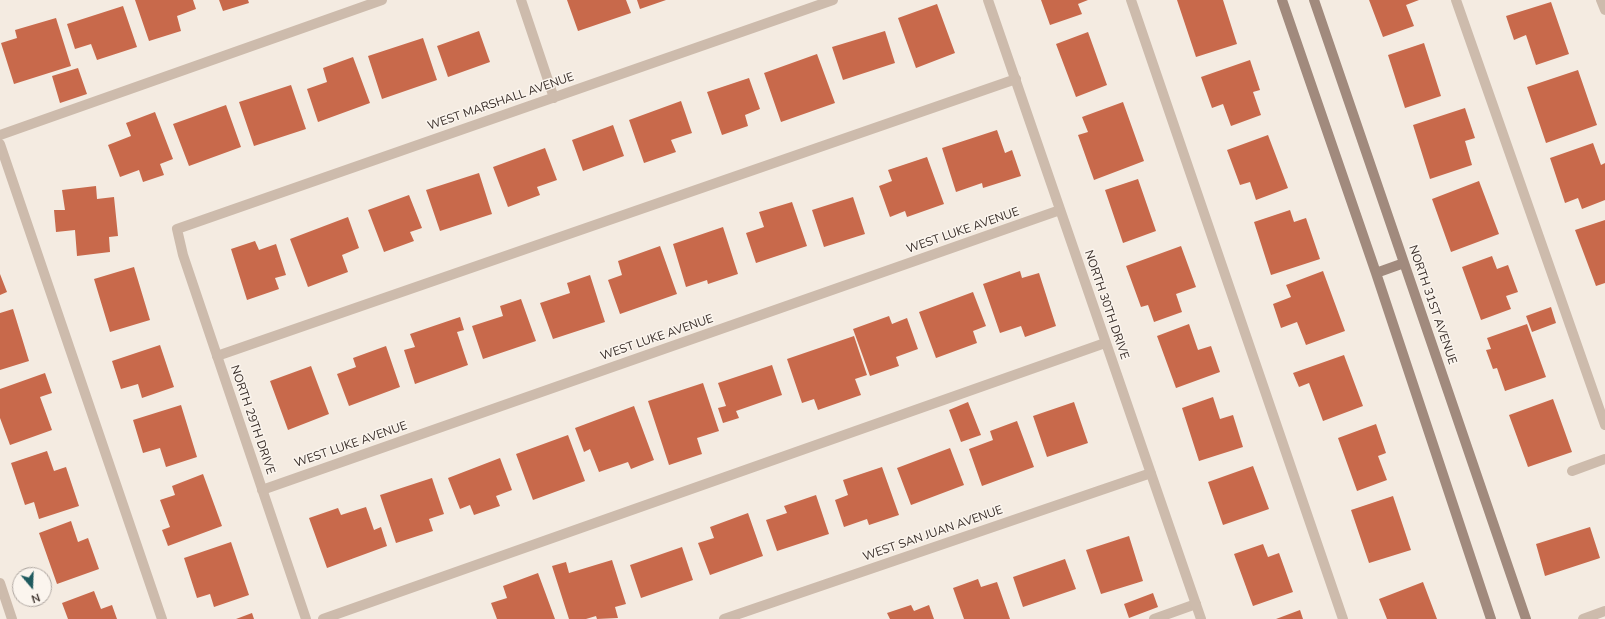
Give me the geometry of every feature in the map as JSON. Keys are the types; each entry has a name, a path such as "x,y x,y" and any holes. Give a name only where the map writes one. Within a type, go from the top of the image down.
{"street":[{"path":"0,135 382,0"},
{"path":"521,0 554,98"},
{"name":"WEST MARSHALL AVENUE","path":"177,229 833,0"},
{"name":"NORTH 30TH DRIVE","path":"988,0 1201,619"},
{"path":"1131,0 1343,619"},
{"path":"1282,0 1376,273 1492,619"},
{"name":"NORTH 31ST AVENUE","path":"1314,0 1526,619"},
{"path":"1456,0 1605,425"},
{"path":"1602,0 1605,10"},
{"path":"217,356 1016,79"},
{"path":"0,144 162,619"},
{"name":"WEST LUKE AVENUE","path":"262,490 1060,210"},
{"name":"NORTH 29TH DRIVE","path":"177,229 183,255 306,619"},
{"path":"1376,273 1404,263"},
{"path":"323,619 1105,342"},
{"path":"1572,471 1605,459"},
{"name":"WEST SAN JUAN AVENUE","path":"724,619 1151,473"},
{"path":"0,583 12,619"},
{"path":"1154,619 1196,604"},
{"path":"1582,619 1605,611"}],"building":[{"path":"135,0 193,0 196,9 177,16 181,31 149,41"},
{"path":"219,0 248,0 249,3 223,11"},
{"path":"567,0 626,0 631,13 578,31"},
{"path":"637,0 666,0 640,9"},
{"path":"1041,0 1088,0 1078,4 1082,14 1050,25"},
{"path":"1177,0 1223,0 1237,44 1196,57"},
{"path":"1369,0 1419,0 1406,5 1414,26 1383,37"},
{"path":"1551,2 1569,54 1536,65 1526,35 1514,40 1506,16"},
{"path":"937,4 955,53 916,68 898,18"},
{"path":"123,6 137,47 97,60 91,44 75,49 67,24"},
{"path":"56,18 71,66 14,84 1,43 17,38 15,30"},
{"path":"479,31 490,62 448,77 437,46"},
{"path":"885,31 895,63 843,80 832,47"},
{"path":"1088,32 1107,85 1076,97 1056,44"},
{"path":"423,38 437,80 382,99 368,56"},
{"path":"1424,43 1441,96 1405,108 1388,55"},
{"path":"817,54 835,103 781,122 764,73"},
{"path":"353,57 370,103 318,122 307,89 327,82 323,68"},
{"path":"1250,60 1260,90 1253,92 1261,115 1231,126 1223,104 1212,108 1201,77"},
{"path":"78,68 87,94 60,103 52,76"},
{"path":"1578,70 1597,125 1546,143 1527,87"},
{"path":"749,78 760,109 745,115 748,126 722,135 707,92"},
{"path":"291,85 306,129 254,146 239,102"},
{"path":"681,101 692,133 671,140 676,152 644,163 629,120"},
{"path":"1123,102 1144,161 1094,180 1078,135 1088,132 1082,117"},
{"path":"226,105 241,147 189,166 173,124"},
{"path":"1465,108 1475,138 1465,141 1472,165 1430,179 1413,125"},
{"path":"155,112 173,159 160,164 164,175 143,182 139,170 120,177 108,145 131,136 126,123"},
{"path":"613,125 624,156 583,171 572,140"},
{"path":"997,130 1005,153 1012,150 1021,176 983,188 982,183 956,192 942,148"},
{"path":"1268,135 1288,188 1256,200 1250,182 1240,185 1227,150"},
{"path":"1593,143 1601,165 1605,163 1605,200 1582,209 1578,198 1565,203 1550,158"},
{"path":"545,148 557,180 537,187 540,195 508,207 493,167"},
{"path":"927,157 944,204 907,217 905,211 890,217 879,186 892,181 888,170"},
{"path":"479,173 492,214 440,231 426,190"},
{"path":"1138,179 1156,231 1123,243 1105,190"},
{"path":"1479,181 1499,234 1451,252 1432,199"},
{"path":"96,186 97,199 114,197 118,236 109,237 110,252 77,256 75,230 56,232 54,210 65,210 62,190"},
{"path":"409,195 422,228 410,232 414,241 384,252 368,210"},
{"path":"853,197 865,234 824,247 812,210"},
{"path":"792,202 807,246 756,263 746,233 764,227 759,212"},
{"path":"1290,210 1294,222 1306,218 1320,259 1271,275 1254,222"},
{"path":"348,217 359,248 342,255 348,272 308,287 290,239"},
{"path":"1605,220 1605,283 1596,286 1575,230"},
{"path":"723,227 738,274 708,284 707,280 686,287 673,244"},
{"path":"255,241 259,250 276,244 286,275 275,278 279,289 247,300 231,249"},
{"path":"660,246 677,294 620,314 608,280 622,275 618,261"},
{"path":"1181,246 1196,287 1176,294 1182,312 1154,322 1148,305 1141,307 1126,266"},
{"path":"1492,256 1497,269 1508,265 1518,292 1506,296 1511,309 1481,320 1462,267"},
{"path":"134,267 150,320 110,332 94,279"},
{"path":"1020,271 1022,278 1039,273 1056,326 1025,337 1021,326 1000,333 983,284"},
{"path":"1323,271 1345,331 1306,345 1297,322 1281,328 1273,304 1291,297 1286,285"},
{"path":"0,274 7,292 0,295"},
{"path":"590,275 605,322 553,339 540,303 570,293 567,283"},
{"path":"973,292 986,326 973,331 977,343 936,358 919,312"},
{"path":"521,299 536,341 483,359 472,326 503,316 500,306"},
{"path":"1551,307 1556,323 1532,332 1526,316"},
{"path":"13,309 29,361 0,370 0,313"},
{"path":"889,316 892,324 907,318 918,349 896,357 899,366 870,376 853,329"},
{"path":"460,317 464,330 457,332 468,365 415,384 404,350 415,347 410,334"},
{"path":"1189,324 1198,350 1211,346 1220,372 1176,388 1157,336"},
{"path":"1527,324 1546,377 1505,391 1497,368 1493,369 1486,350 1491,349 1487,338"},
{"path":"854,336 867,375 855,379 861,395 818,410 814,399 802,403 787,359"},
{"path":"160,345 174,387 142,398 138,384 121,389 112,361"},
{"path":"386,346 400,387 349,406 337,374 356,367 353,358"},
{"path":"1344,355 1363,406 1323,421 1309,383 1299,387 1293,373"},
{"path":"772,365 782,395 736,411 739,418 723,423 718,408 726,406 718,383"},
{"path":"311,366 329,414 288,430 270,381"},
{"path":"45,373 52,393 40,397 52,430 10,445 0,418 0,389"},
{"path":"703,383 719,431 697,438 702,454 669,465 648,401"},
{"path":"1213,397 1220,419 1233,415 1243,447 1199,461 1182,408"},
{"path":"1553,399 1572,452 1528,467 1509,415"},
{"path":"968,402 981,435 961,442 949,410"},
{"path":"1074,402 1088,443 1047,457 1033,416"},
{"path":"181,405 197,457 166,467 160,448 143,453 133,420"},
{"path":"634,406 654,460 631,469 628,462 599,472 590,449 584,452 575,428"},
{"path":"1017,421 1034,467 982,486 969,449 993,440 990,431"},
{"path":"1376,424 1386,453 1378,456 1387,480 1357,491 1338,438"},
{"path":"568,435 585,481 533,500 516,454"},
{"path":"950,448 964,485 911,505 897,468"},
{"path":"47,451 54,471 66,467 79,506 39,519 34,502 25,505 11,463"},
{"path":"500,458 512,490 496,496 500,506 474,515 470,505 460,509 448,478"},
{"path":"1253,466 1269,509 1223,525 1208,482"},
{"path":"882,467 899,515 869,525 867,519 844,527 835,500 848,495 843,480"},
{"path":"203,474 222,526 168,546 162,530 170,527 160,500 175,495 172,486"},
{"path":"432,478 444,514 429,519 433,531 396,543 380,495"},
{"path":"816,495 829,534 777,551 766,520 787,513 784,506"},
{"path":"1393,496 1411,550 1369,563 1351,510"},
{"path":"366,507 374,530 381,527 387,546 327,568 309,518 338,508 341,515"},
{"path":"748,513 763,556 710,575 698,543 714,538 710,527"},
{"path":"71,521 78,542 88,538 99,569 57,584 39,533"},
{"path":"1590,527 1600,558 1545,576 1536,544"},
{"path":"1129,536 1143,581 1101,594 1086,550"},
{"path":"231,542 249,595 214,607 210,594 197,598 184,558"},
{"path":"1263,544 1268,557 1279,553 1293,592 1253,606 1234,554"},
{"path":"682,547 693,580 641,598 630,565"},
{"path":"1065,559 1076,589 1023,607 1013,577"},
{"path":"612,560 626,604 615,607 618,618 597,619 596,616 586,619 569,619 552,566 566,562 569,573"},
{"path":"538,573 555,619 497,619 491,603 507,598 503,586"},
{"path":"978,579 981,587 997,582 1010,619 964,619 953,588"},
{"path":"1423,582 1437,619 1387,619 1379,599"},
{"path":"94,591 101,609 112,605 117,619 68,619 62,603"},
{"path":"1153,593 1158,607 1129,618 1124,604"},
{"path":"911,605 914,611 929,605 934,619 890,619 887,613"},
{"path":"1300,610 1303,619 1276,619"},
{"path":"252,613 254,619 236,619"}]}
